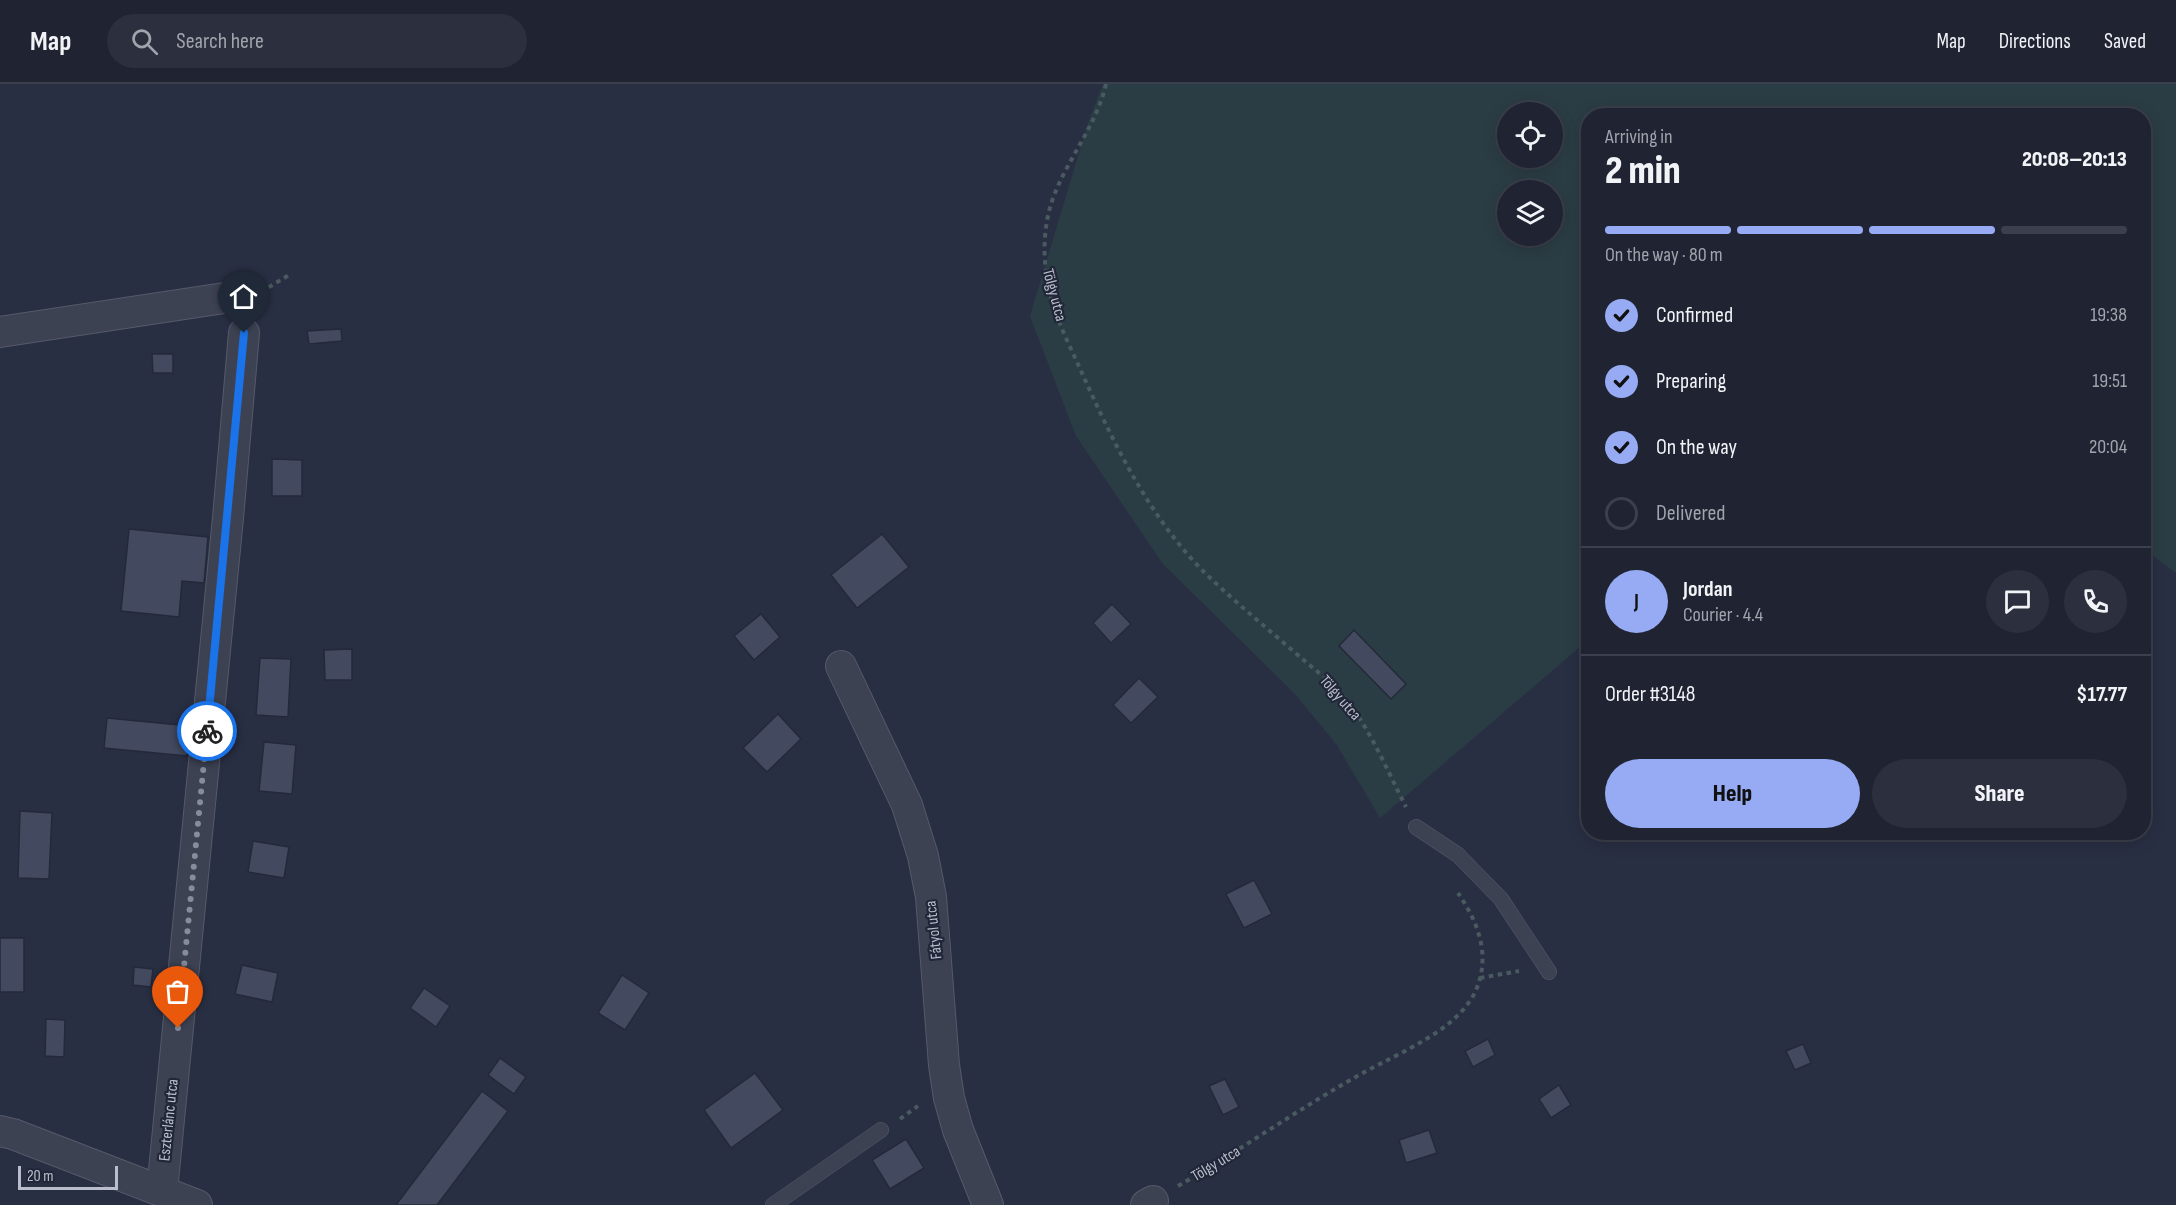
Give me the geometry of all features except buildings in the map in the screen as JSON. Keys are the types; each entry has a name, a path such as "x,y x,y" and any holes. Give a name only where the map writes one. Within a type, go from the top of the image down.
{"street":[{"path":"0,332 231,297"},
{"name":"Eszterlánc utca","path":"162,1191 244,333"},
{"name":"Fátyol utca","path":"841,666 908,805 923,856 931,897 947,1088 958,1130 988,1205"},
{"path":"0,1131 197,1205"}],"lane":[{"path":"1416,827 1458,855 1501,899 1549,972"},
{"path":"773,1205 881,1130"}],"path":[{"name":"Tölgy utca","path":"1106,84 1094,120 1067,170 1047,220 1045,255 1049,290 1069,345 1104,423 1152,507 1203,571 1322,676 1351,706 1375,746 1416,827"},
{"name":"Tölgy utca","path":"1149,1203 1352,1079 1425,1040 1464,1009 1475,992 1482,964 1479,933 1474,917 1454,888"},
{"path":"1480,978 1526,970"},
{"path":"881,1130 947,1088"}],"shaded area":[{"path":"1103,84 2176,84 2176,573 2151,554 2151,108 1581,108 1581,646 1380,818 1337,745 1294,693 1163,564 1076,436 1030,316 1089,120"}],"way so far":[{"path":"178,1028 207,731"}],"route":[{"path":"207,731 244,333"}]}
